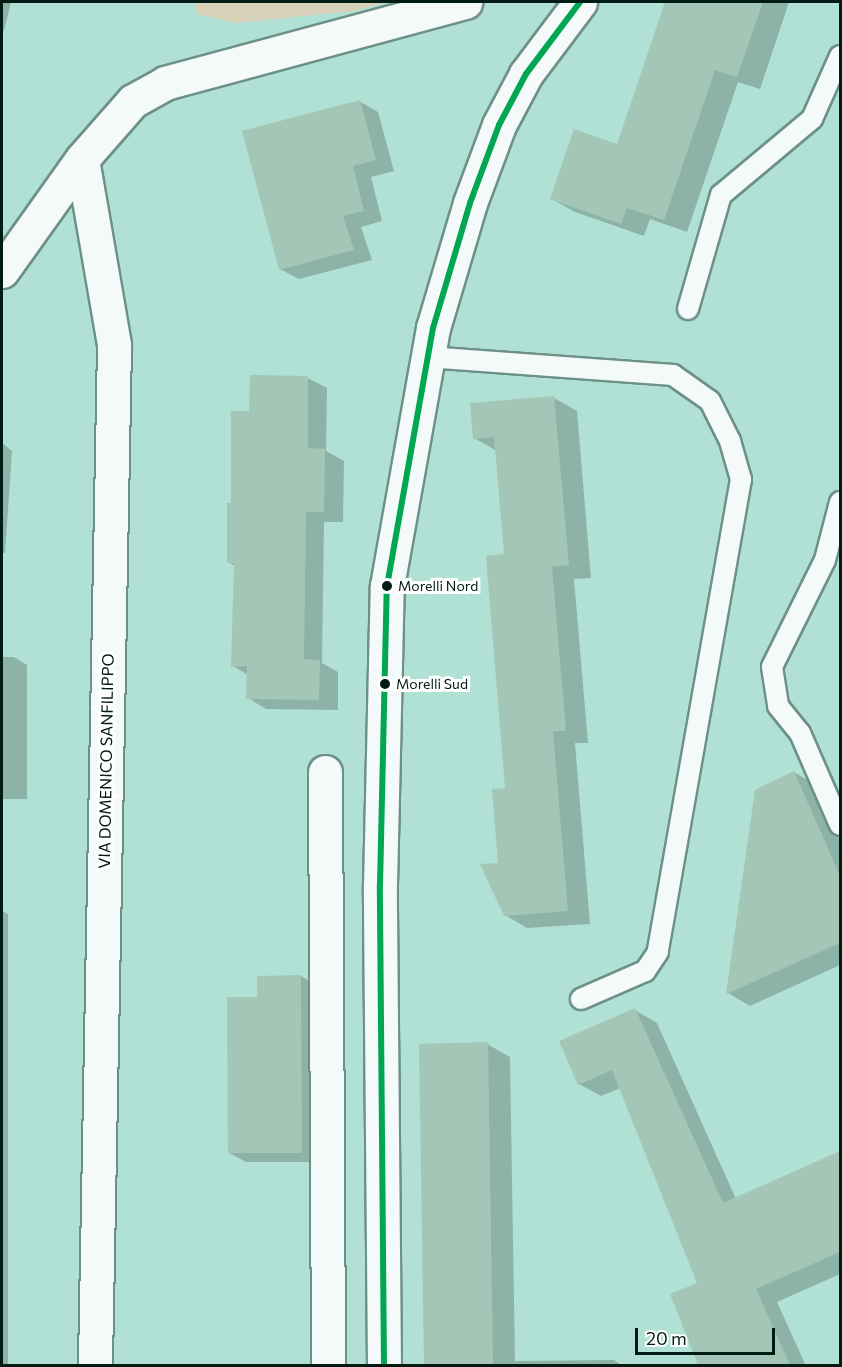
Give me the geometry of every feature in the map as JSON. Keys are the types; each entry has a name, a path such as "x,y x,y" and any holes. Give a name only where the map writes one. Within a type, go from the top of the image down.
{"street":[{"path":"2,271 82,159 103,132 133,101 165,83 465,2"},
{"path":"384,1365 380,876 387,586 433,328 470,203 499,125 526,74 580,2"},
{"name":"VIA DOMENICO SANFILIPPO","path":"82,159 114,345 95,1365"},
{"path":"325,772 328,1365"}],"lane":[{"path":"688,309 721,195 812,119 840,56"},
{"path":"427,357 673,375 710,400 730,441 741,479 658,952 645,971 581,999"},
{"path":"840,502 825,560 772,667 778,706 800,733 840,825"}],"shaded area":[{"path":"195,2 389,2 354,11 235,23 197,14"}],"building":[{"path":"665,2 763,2 737,77 715,70 664,220 627,208 621,224 550,199 574,129 617,144"},
{"path":"360,100 376,160 353,166 364,211 343,216 354,250 279,270 242,131"},
{"path":"250,375 308,376 308,448 325,449 324,512 306,512 304,659 320,660 319,700 246,699 247,666 231,667 234,563 227,563 227,503 231,503 231,411 249,411"},
{"path":"554,396 569,565 552,567 566,731 553,731 568,911 504,916 480,864 498,863 492,789 505,788 486,556 504,554 494,437 473,439 470,403"},
{"path":"794,771 840,876 840,943 726,994 755,790"},
{"path":"301,975 302,1153 228,1153 227,997 257,997 257,976"},
{"path":"635,1008 723,1203 840,1151 840,1252 756,1289 790,1365 698,1365 670,1294 697,1283 612,1070 578,1085 559,1041"},
{"path":"488,1042 493,1365 424,1365 419,1044"}],"transit line":[{"path":"384,1366 380,885 387,586 433,328 470,203 499,125 526,74 580,2"}],"place":[{"name":"Morelli Nord","path":"387,586"},
{"name":"Morelli Sud","path":"385,684"}]}
